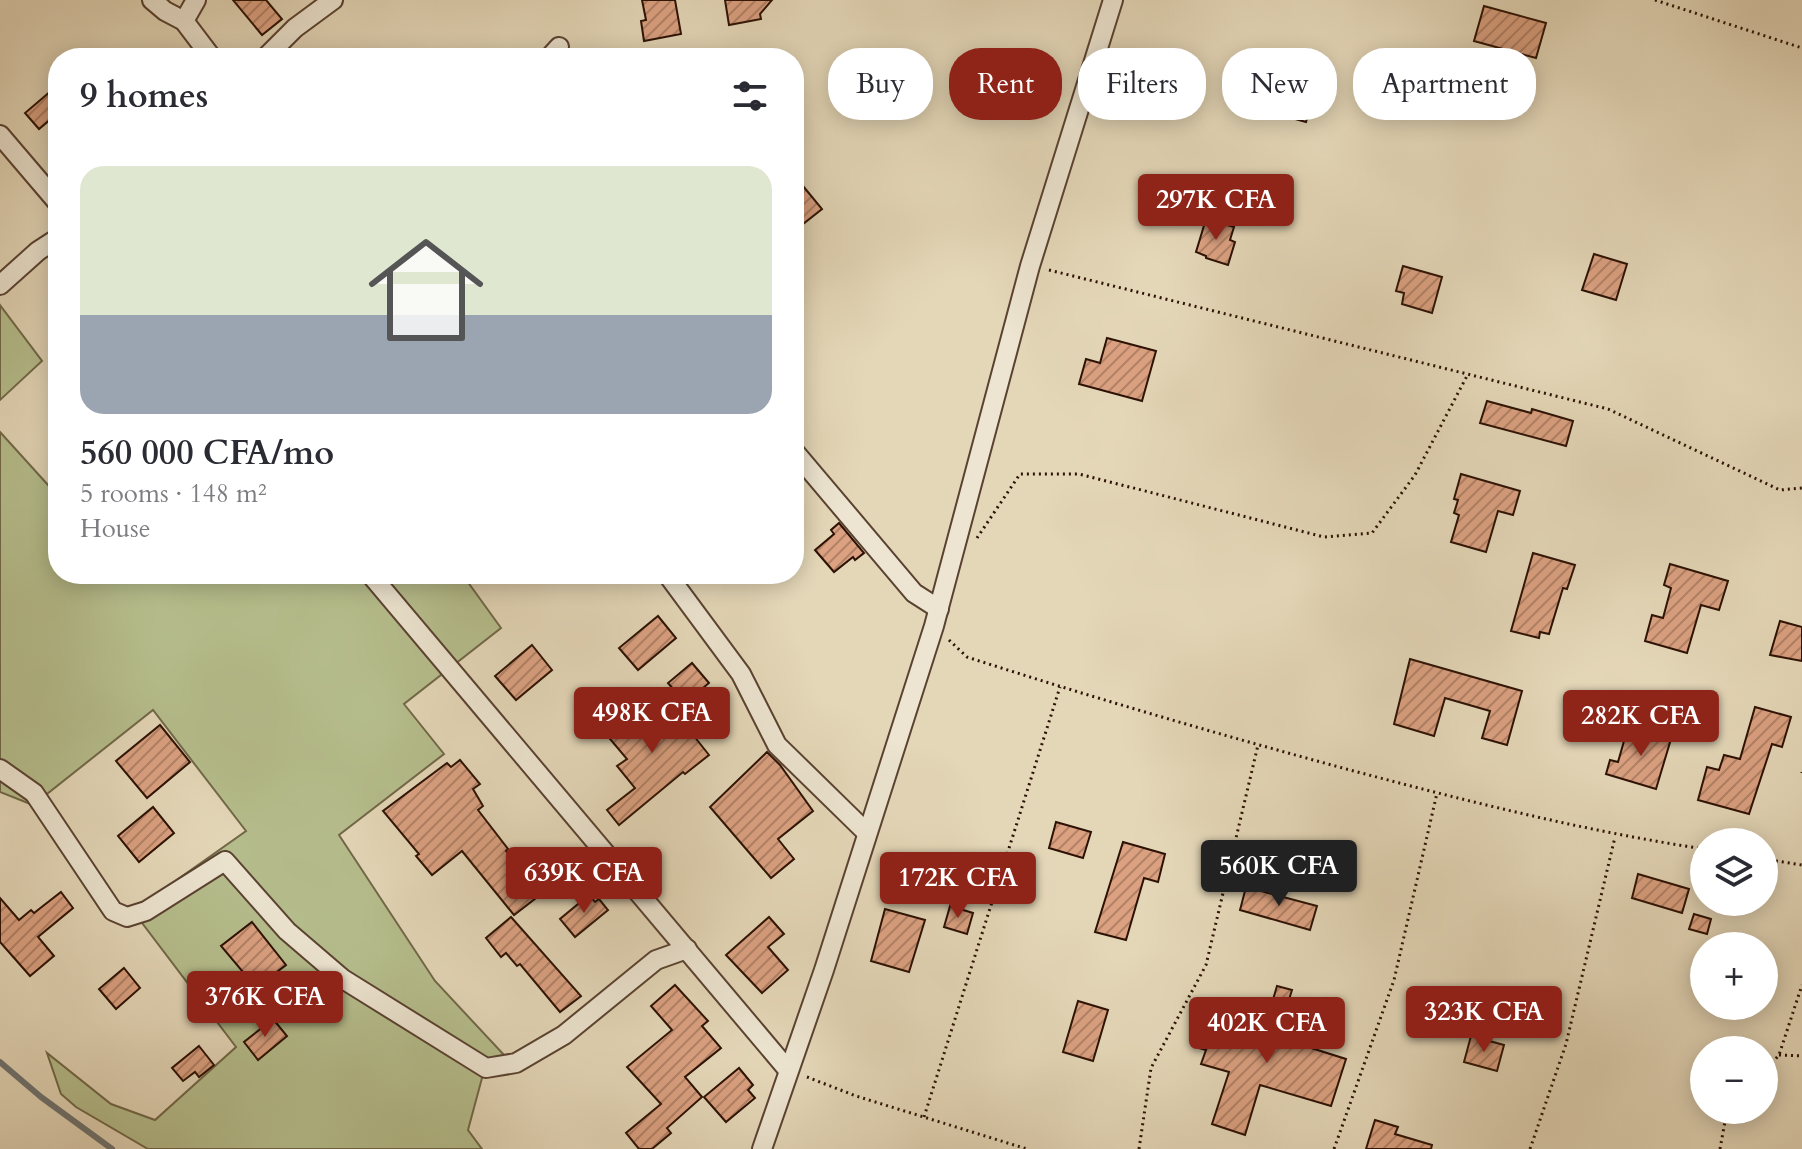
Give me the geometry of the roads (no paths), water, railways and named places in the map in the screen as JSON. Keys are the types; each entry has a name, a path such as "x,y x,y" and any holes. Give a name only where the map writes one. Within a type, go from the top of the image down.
{"street":[{"path":"152,0 184,21 204,48"},
{"path":"184,21 196,0"},
{"path":"275,48 295,28 333,0"},
{"path":"762,1149 936,618 1030,266 1113,0"},
{"path":"0,135 48,191"},
{"path":"0,285 48,244"},
{"path":"804,463 936,618"},
{"path":"378,584 788,1070"},
{"path":"674,584 741,674 777,745 867,833"},
{"path":"0,769 34,793 113,911 127,917 146,911 225,861 287,931 343,979 486,1068 516,1063 564,1035 656,960 687,949"}],"waterway":[{"path":"0,1062 41,1097 112,1149"}]}
